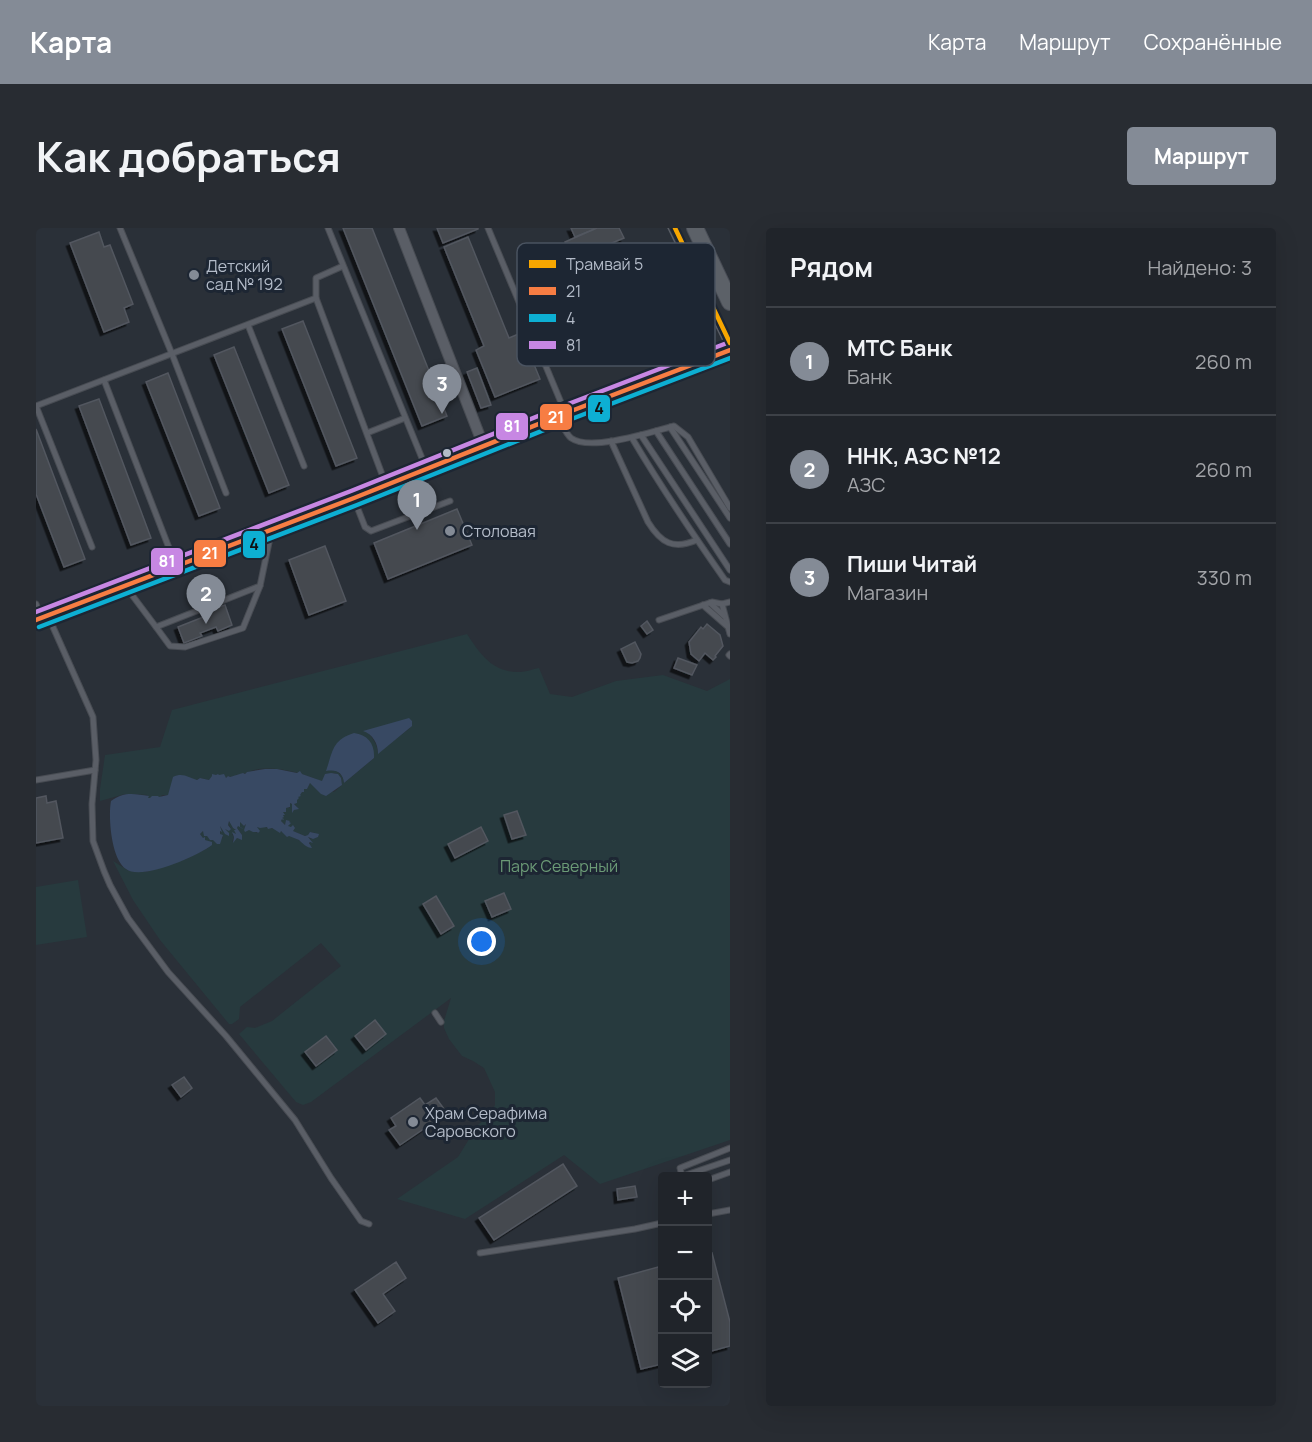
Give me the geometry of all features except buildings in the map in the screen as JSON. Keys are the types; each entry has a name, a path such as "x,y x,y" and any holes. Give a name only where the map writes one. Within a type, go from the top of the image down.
{"main road":[{"path":"695,228 702,243"},
{"path":"715,270 730,302"},
{"path":"715,356 730,350"},
{"path":"40,614 124,586 271,530 689,366"}],"street":[{"path":"399,228 484,447"}],"lane":[{"path":"120,228 226,493"},
{"path":"328,228 426,470"},
{"path":"488,228 517,301"},
{"path":"344,266 316,278 316,298 386,485"},
{"path":"92,547 36,406 316,298"},
{"path":"248,325 304,466"},
{"path":"543,366 570,437 583,444 632,438 674,426 688,437 730,508"},
{"path":"104,380 176,566"},
{"path":"367,433 405,418"},
{"path":"670,427 730,518"},
{"path":"656,431 730,544"},
{"path":"641,435 730,570"},
{"path":"632,438 697,540 725,580 730,582"},
{"path":"610,441 655,535 669,543 685,545 697,540"},
{"path":"354,498 365,527 371,531 450,501"},
{"path":"124,586 170,646 185,646 243,628 260,586 271,530"},
{"path":"156,627 260,586"},
{"path":"660,620 706,604 721,605 730,602"},
{"path":"706,604 725,616"},
{"path":"706,604 728,627"},
{"path":"721,605 730,634"},
{"path":"40,614 93,717 96,759 92,804 93,841 104,871 128,918 168,972 226,1036 295,1120 331,1178 362,1221 369,1224"},
{"path":"36,780 95,770"},
{"path":"435,1013 441,1022"},
{"path":"681,1172 680,1168 730,1148"},
{"path":"694,1172 730,1160"},
{"path":"712,1179 730,1172"},
{"path":"712,1213 730,1210"},
{"path":"480,1253 658,1224"}],"green space":[{"name":"Парк Северный","path":"467,634 482,655 495,666 520,672 539,668 550,694 572,697 616,681 663,675 707,691 730,679 730,1140 600,1184 564,1155 465,1219 397,1199 458,1157 475,1127 487,1118 495,1105 495,1092 484,1068 462,1056 449,1039 444,1028 444,1021 451,998 311,1102 303,1105 296,1102 239,1034 247,1027 255,1028 272,1021 341,966 321,943 240,1007 239,1019 229,1024 160,940 133,900 113,861 129,871 146,872 186,859 208,848 209,842 204,840 200,834 203,831 210,839 221,840 223,837 220,834 220,826 229,835 225,829 231,829 228,825 229,821 236,830 236,834 232,834 234,837 232,842 237,838 242,839 237,828 240,821 244,826 247,824 244,830 258,833 257,826 271,828 290,835 308,847 311,841 308,837 312,839 315,833 310,832 305,836 293,831 288,827 289,822 286,821 285,825 281,821 283,812 286,807 290,808 289,803 292,804 292,812 297,807 294,803 310,783 334,792 342,785 341,779 334,773 323,782 271,768 254,770 235,777 213,776 209,780 200,778 160,798 125,794 100,801 105,755 160,747 172,710","holes":["410,728 378,753 374,741 367,732","374,758 344,783 340,774 331,770"]},
{"path":"78,880 87,937 36,945 36,887"}],"water":[{"path":"409,718 412,726 378,754 374,740 370,734 363,731"},
{"path":"354,733 370,741 374,758 344,783 339,772 326,771 334,747 341,739"},
{"path":"265,769 297,773 300,771 302,774 322,781 325,774 331,773 338,774 341,778 342,785 326,796 310,783 294,804 299,809 292,813 290,803 290,807 283,812 285,815 281,821 285,825 286,820 290,821 288,826 293,825 295,828 293,831 305,836 310,832 319,834 313,839 308,837 313,843 309,843 312,848 272,828 257,827 260,831 258,833 249,830 245,832 246,824 244,826 240,822 240,827 243,829 238,826 237,828 242,835 242,840 237,838 233,843 232,832 236,834 234,830 236,830 229,821 228,825 231,829 229,831 225,829 229,836 220,826 222,832 220,831 220,834 223,835 220,844 204,836 203,831 200,834 203,838 205,837 205,840 212,842 212,845 183,861 144,872 133,872 121,864 114,847 110,826 111,801 130,794 149,796 148,798 168,795 173,777 177,776 209,780 212,774 224,774 226,778"}],"tram line":[{"path":"668,228 675,243"},
{"name":"5","path":"675,228 682,243"},
{"name":"5","path":"715,312 730,343"},
{"path":"715,324 730,355"}],"transit line":[{"name":"81","path":"715,348 727,343"},
{"name":"21","path":"715,356 730,350"},
{"name":"4","path":"715,364 730,358"},
{"name":"81","path":"36,612 667,366"},
{"name":"21","path":"36,620 688,366"},
{"name":"4","path":"39,627 709,366"}],"place":[{"name":"Детский сад № 192","path":"194,275"},
{"name":"Пиши Читай","path":"442,414"},
{"name":"МТС Банк","path":"417,530"},
{"name":"Столовая","path":"450,531"},
{"name":"ННК, АЗС №12","path":"206,624"},
{"name":"Храм Серафима Саровского","path":"413,1122"}]}
